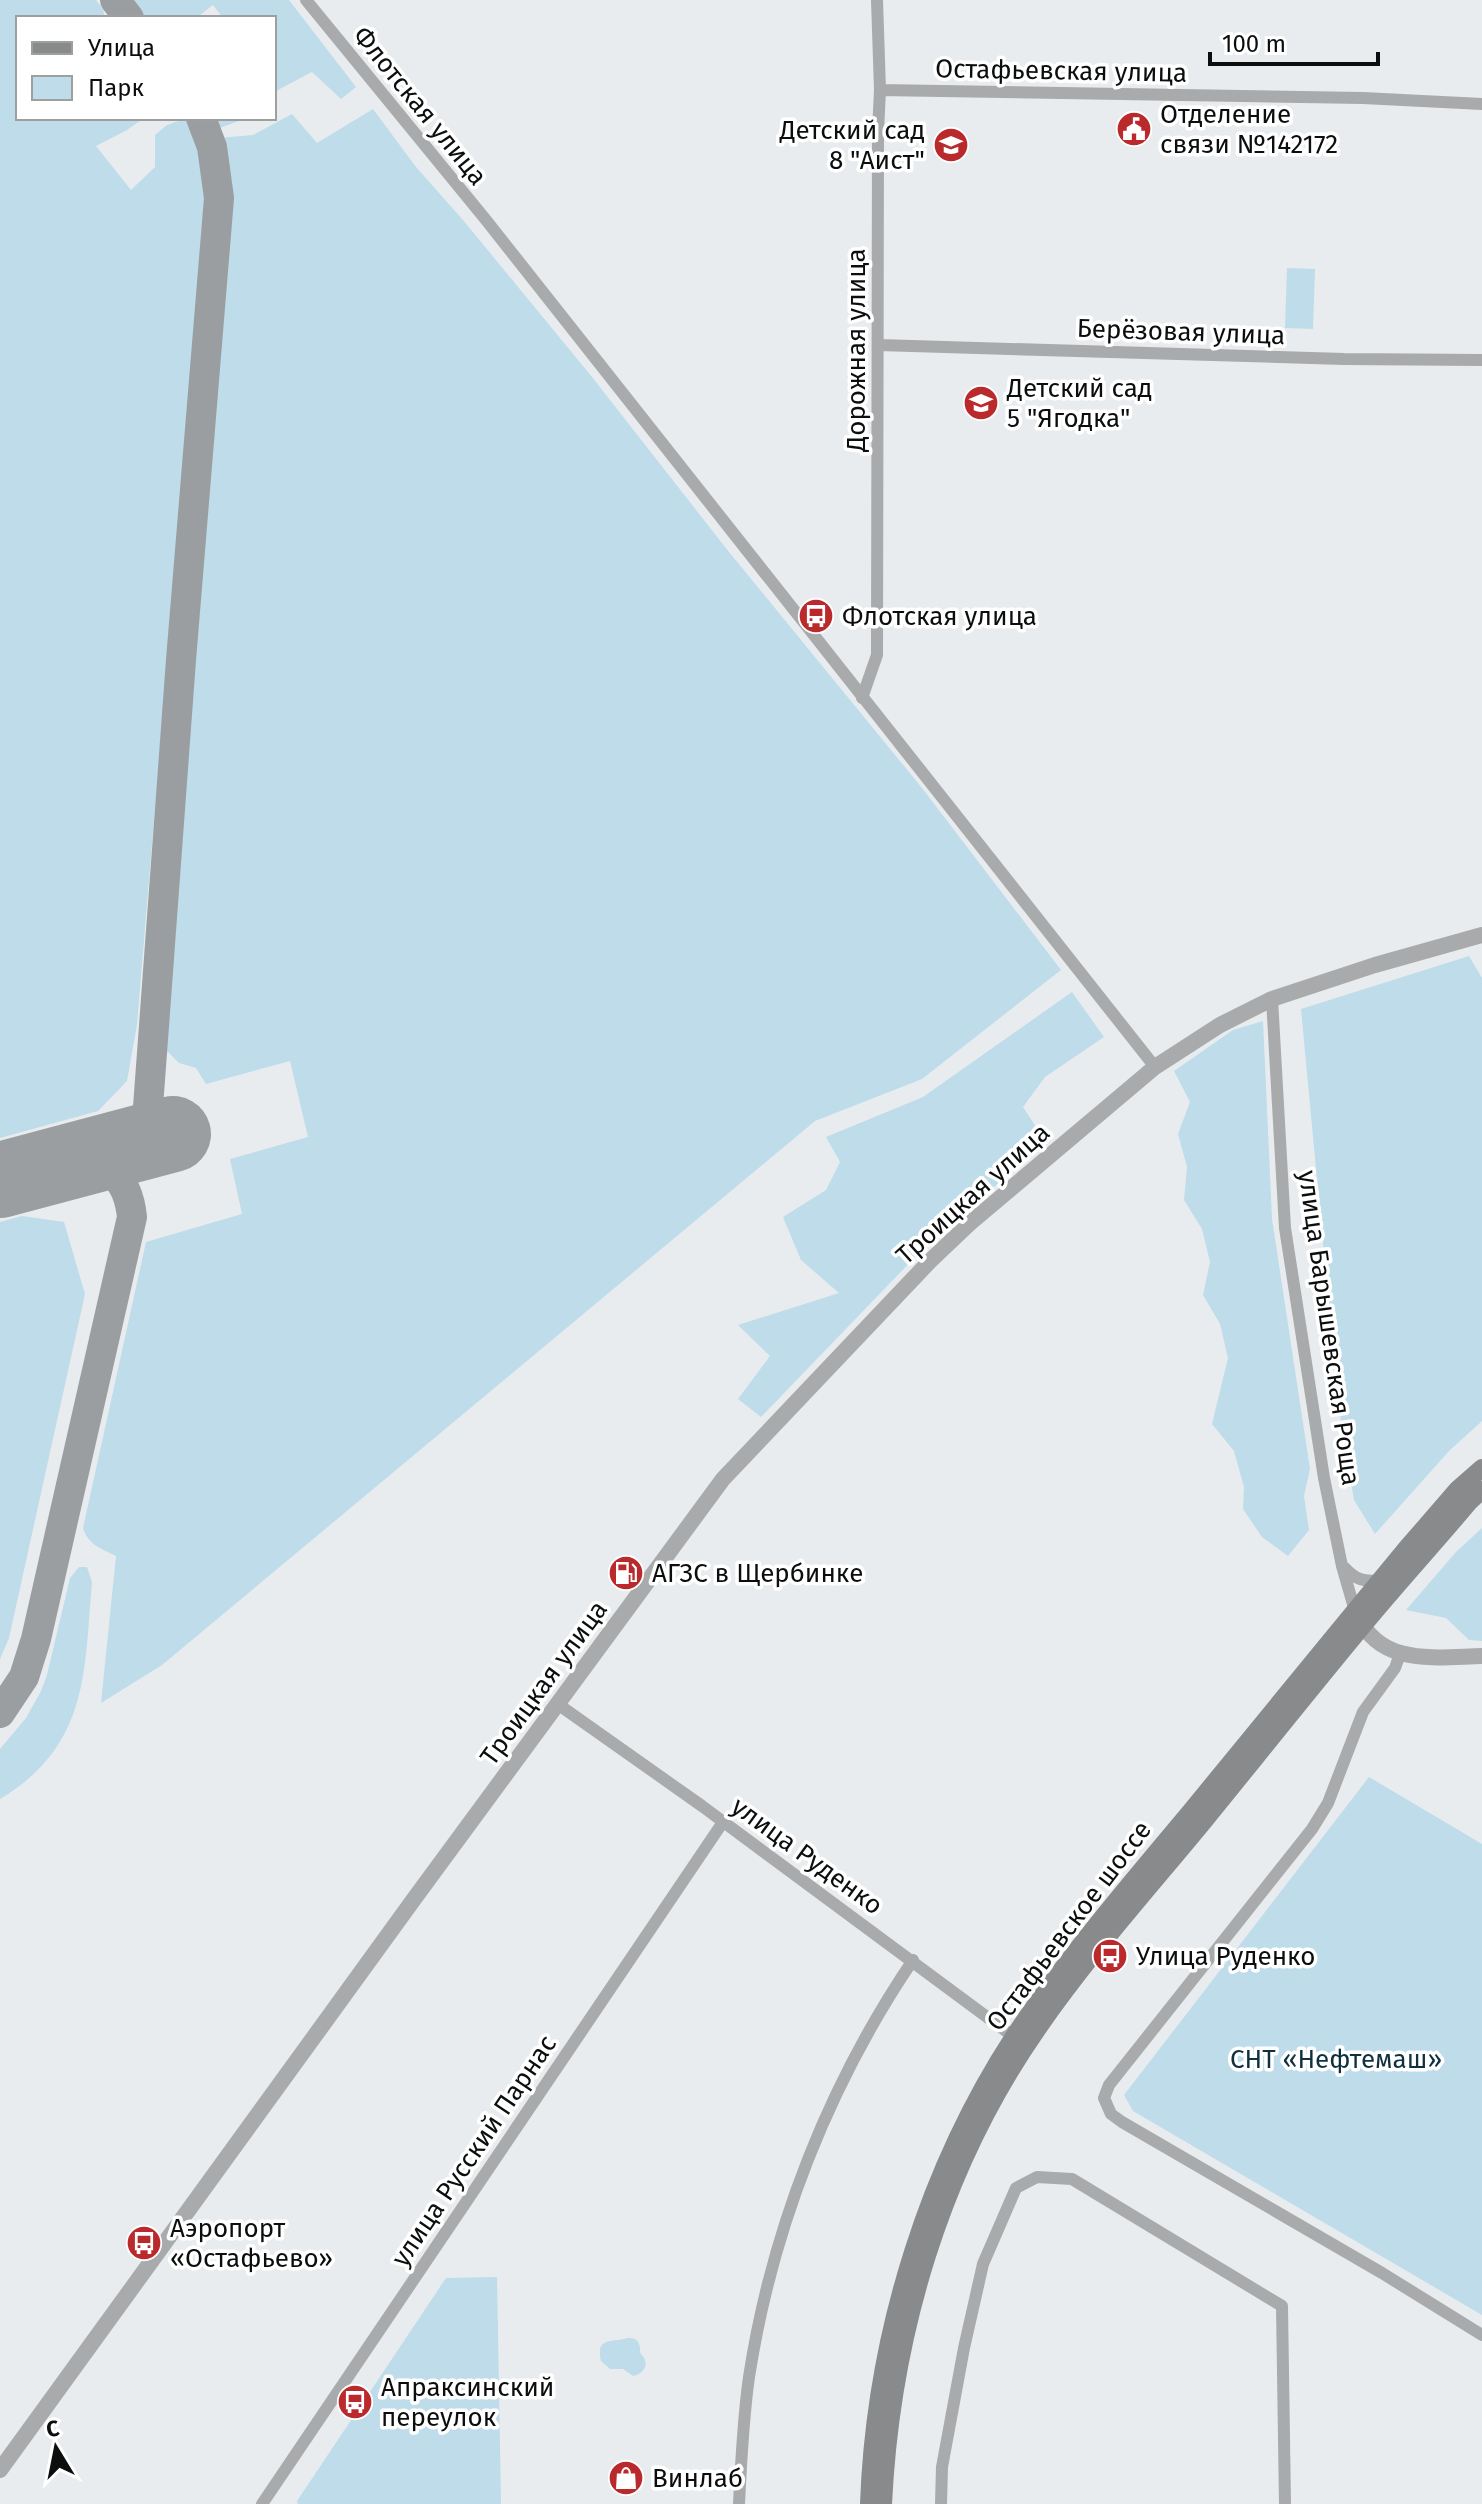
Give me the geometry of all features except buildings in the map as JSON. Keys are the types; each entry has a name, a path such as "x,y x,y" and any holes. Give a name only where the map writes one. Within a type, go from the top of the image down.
{"main road":[{"name":"Остафьевское шоссе","path":"1358,1618 1380,1580 1458,1489 1482,1468"},
{"name":"Остафьевское шоссе","path":"869,2504 875,2423 885,2357 902,2286 952,2152 991,2076 1020,2042 1081,1945 1358,1618 1482,1490"},
{"name":"Остафьевское шоссе","path":"883,2504 899,2359 916,2289 937,2225 967,2152 1020,2042"}],"street":[{"name":"Флотская улица","path":"306,0 486,220 1155,1067"},
{"name":"Дорожная улица","path":"862,698 877,655 880,90 877,0"},
{"name":"Остафьевская улица","path":"880,90 1363,98 1482,104"},
{"name":"Берёзовая улица","path":"879,345 1344,359 1482,360"},
{"name":"Троицкая улица","path":"0,2470 689,1523 755,1443 930,1261 969,1224 1155,1067 1220,1025 1272,999 1375,965 1482,935"},
{"name":"улица Барышевская Роща","path":"1272,999 1285,1228 1324,1478 1342,1566 1358,1618"},
{"path":"1342,1566 1355,1579 1368,1582 1380,1580"},
{"path":"1358,1618 1382,1644 1400,1654 1420,1658 1482,1656"},
{"path":"1400,1654 1395,1668 1363,1712 1328,1803 1312,1829 1118,2073 1104,2092 1104,2098 1111,2114 1122,2122 1382,2273 1482,2335"},
{"name":"улица Руденко","path":"559,1705 913,1960 1020,2042"},
{"name":"улица Русский Парнас","path":"262,2504 723,1822"},
{"path":"739,2504 749,2378 760,2315 784,2226 838,2092 913,1960"},
{"path":"941,2504 942,2467 983,2264 1016,2188 1037,2177 1072,2179 1282,2306 1285,2504"}],"green space":[{"path":"0,0 96,0 105,16 16,16 16,120 141,120 96,146 131,190 155,167 155,135 167,125 188,120 199,152 206,193 137,1025 127,1081 98,1111 0,1138"},
{"path":"130,0 289,0 356,87 341,99 312,72 276,91 276,16 221,16 213,5 199,16 143,16"},
{"path":"373,109 416,167 592,377 725,547 922,788 1061,970 922,1079 815,1121 162,1665 101,1703 116,1556 92,1542 83,1528 146,1242 242,1214 230,1159 308,1137 290,1061 206,1084 196,1068 179,1063 158,1042 226,197 219,138 253,135 292,114 317,143"},
{"path":"209,120 242,120 214,130"},
{"path":"1287,268 1315,269 1313,329 1285,328"},
{"path":"1469,956 1482,978 1482,1421 1449,1451 1375,1534 1354,1500 1338,1403 1301,1009"},
{"path":"1072,992 1104,1037 1045,1077 1023,1107 1047,1144 943,1228 761,1417 738,1399 770,1356 738,1325 839,1293 801,1260 783,1217 826,1190 840,1162 826,1137 923,1097"},
{"path":"1263,1021 1272,1219 1310,1469 1304,1496 1309,1530 1288,1556 1262,1537 1243,1509 1244,1487 1234,1451 1212,1424 1228,1358 1220,1324 1203,1295 1210,1262 1202,1229 1184,1200 1187,1167 1178,1134 1190,1102 1174,1071 1233,1030"},
{"path":"22,1216 64,1222 85,1294 9,1638 0,1659 0,1222"},
{"path":"1482,1528 1482,1641 1469,1640 1446,1618 1406,1610 1456,1552"},
{"path":"79,1567 87,1567 92,1582 87,1647 76,1705 66,1731 51,1755 29,1778 0,1799 0,1749 26,1718 41,1691 70,1578"},
{"name":"СНТ «Нефтемаш»","path":"1369,1777 1482,1844 1482,2315 1133,2111 1124,2095"},
{"path":"497,2277 501,2504 298,2504 297,2501 446,2278"},
{"path":"627,2338 638,2341 646,2363 644,2370 633,2376 623,2369 610,2369 601,2361 603,2344"}],"taxiway":[{"path":"115,0 127,16"},
{"path":"131,1145 145,1120 148,1107 219,198 212,147 202,120"},
{"path":"0,1713 24,1677 36,1639 132,1217 122,1183 115,1176 98,1165 73,1160"}],"runway":[{"path":"0,1180 173,1134"}],"place":[{"name":"Отделение связи №142172","path":"1134,129"},
{"name":"Детский сад 8 \"Аист\"","path":"951,145"},
{"name":"Детский сад 5 \"Ягодка\"","path":"981,403"},
{"name":"Флотская улица","path":"816,616"},
{"name":"АГЗС в Щербинке","path":"626,1573"},
{"name":"Улица Руденко","path":"1110,1956"},
{"name":"Аэропорт «Остафьево»","path":"144,2243"},
{"name":"Апраксинский переулок","path":"355,2402"},
{"name":"Винлаб","path":"626,2478"}]}
